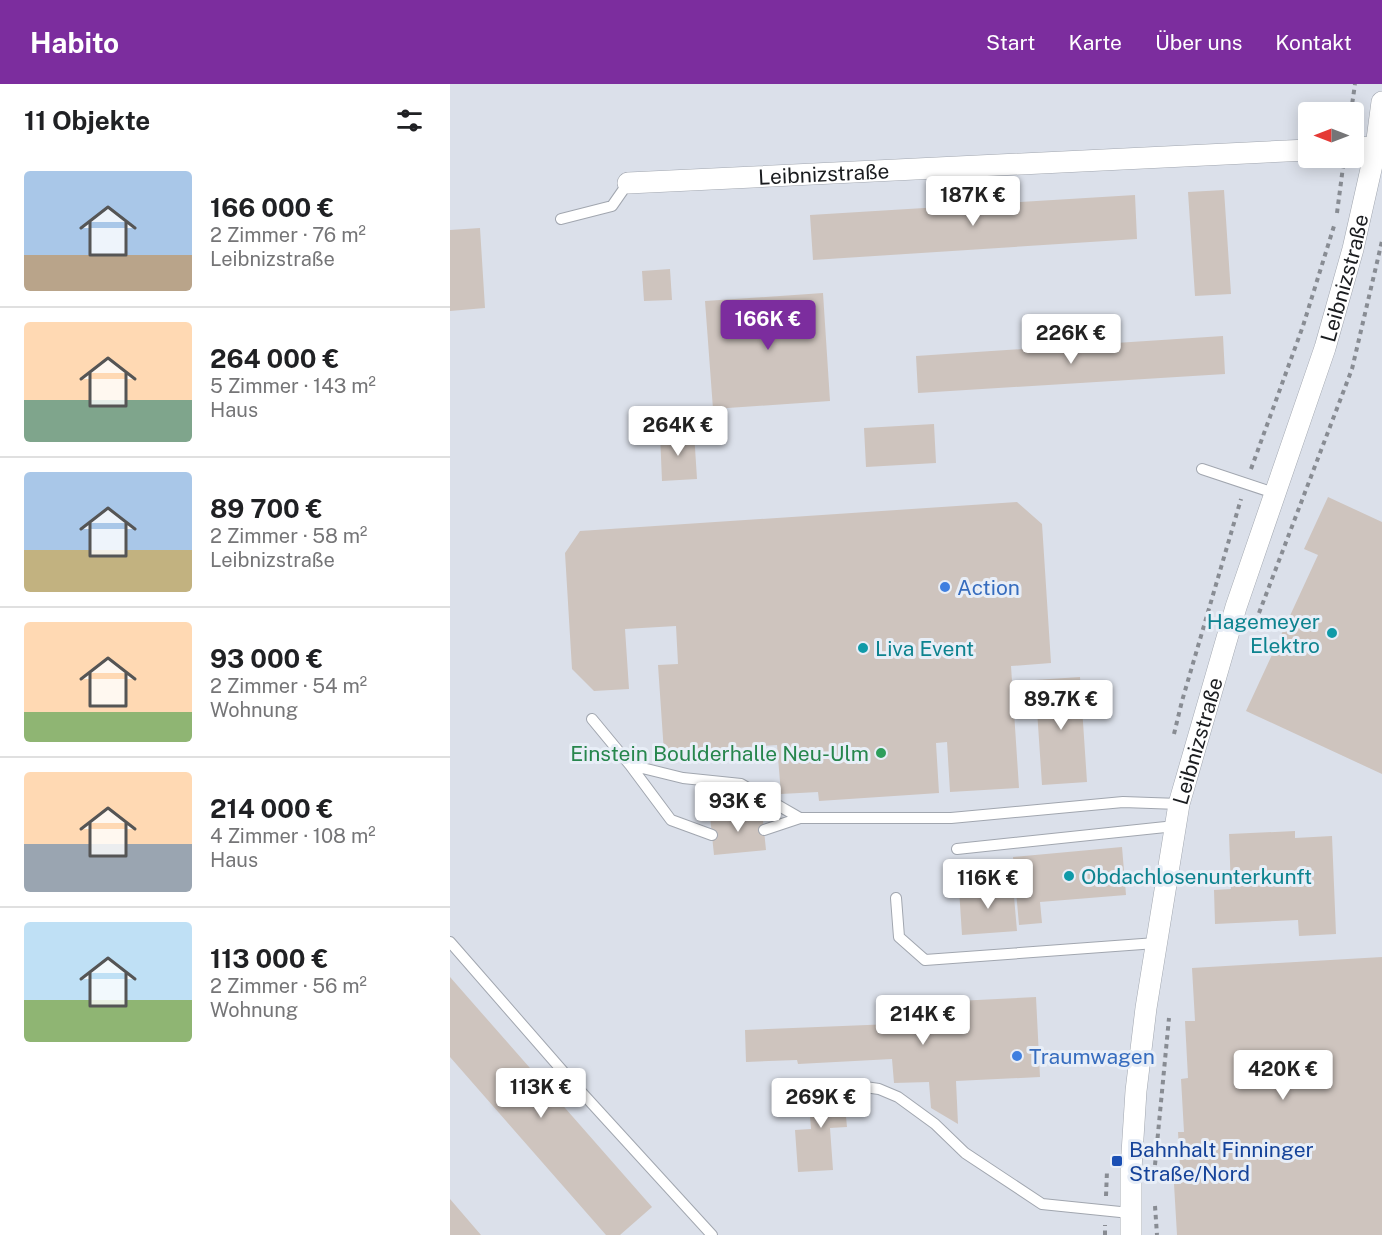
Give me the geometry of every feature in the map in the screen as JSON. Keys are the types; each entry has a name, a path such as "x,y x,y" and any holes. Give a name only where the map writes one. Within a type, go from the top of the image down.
{"street":[{"name":"Leibnizstraße","path":"1131,1235 1136,1091 1174,826 1236,607 1325,348 1353,249 1376,147 1382,102"},
{"path":"1364,148 1376,147"},
{"name":"Leibnizstraße","path":"627,183 1298,150"}],"lane":[{"path":"561,219 612,206 627,183"},
{"path":"1202,469 1274,492"},
{"path":"592,719 672,820 712,836"},
{"path":"630,765 682,778 741,784 800,818"},
{"path":"764,830 800,818 951,818 1123,802 1179,804"},
{"path":"957,849 1174,826"},
{"path":"896,898 899,936 925,960 1156,943"},
{"path":"450,942 574,1084 712,1235"},
{"path":"844,1084 879,1089 898,1097 935,1124 965,1153 1042,1204 1130,1213"}],"path":[{"path":"1352,102 1354,84"},
{"path":"1259,615 1352,369 1382,241"},
{"path":"1155,1175 1170,1010"},
{"path":"1154,1196 1157,1235"}],"building":[{"path":"1224,190 1231,294 1195,296 1188,192"},
{"path":"1135,195 1137,239 813,260 810,215"},
{"path":"480,228 485,308 450,311 450,230"},
{"path":"670,269 672,300 644,301 642,271"},
{"path":"823,293 830,401 713,409 705,301"},
{"path":"1223,336 1225,374 918,393 916,356"},
{"path":"934,424 936,463 866,467 864,428"},
{"path":"694,432 697,479 662,481 660,434"},
{"name":"Hagemeyer Elektro","path":"1328,497 1382,522 1382,774 1246,711 1318,555 1304,549"},
{"name":"Liva Event","path":"1017,502 1042,524 1051,663 1011,666 1019,788 950,792 947,742 936,743 939,793 819,801 818,792 781,794 777,745 664,753 658,665 678,664 676,626 625,629 629,689 594,691 572,669 565,553 580,531"},
{"path":"1080,677 1087,782 1042,785 1035,680"},
{"path":"762,811 766,850 714,855 710,816"},
{"path":"1295,831 1295,838 1332,836 1336,934 1299,936 1298,920 1215,924 1214,890 1231,889 1229,834"},
{"name":"Obdachlosenunterkunft","path":"1122,847 1126,895 1040,902 1042,923 1019,925 1013,857"},
{"path":"1013,885 1017,931 962,935 959,889"},
{"path":"1382,957 1382,1235 1177,1235 1174,1184 1181,1184 1178,1132 1184,1132 1181,1079 1188,1078 1185,1021 1195,1021 1192,968"},
{"path":"450,977 652,1207 620,1235 606,1235 450,1057"},
{"path":"1036,997 1040,1077 956,1081 958,1124 931,1108 929,1082 894,1083 892,1059 798,1064 797,1060 746,1062 745,1030 917,1023 916,1003"},
{"path":"843,1086 847,1127 830,1128 833,1170 798,1172 795,1130 811,1129 808,1089"},
{"path":"450,1199 481,1235 450,1235"}],"place":[{"name":"Action","path":"945,587"},
{"name":"Hagemeyer Elektro","path":"1332,633"},
{"name":"Liva Event","path":"863,648"},
{"name":"Einstein Boulderhalle Neu-Ulm","path":"881,753"},
{"name":"Obdachlosenunterkunft","path":"1069,876"},
{"name":"Traumwagen","path":"1017,1056"},
{"name":"Bahnhalt Finninger Straße/Nord","path":"1117,1161"}]}
